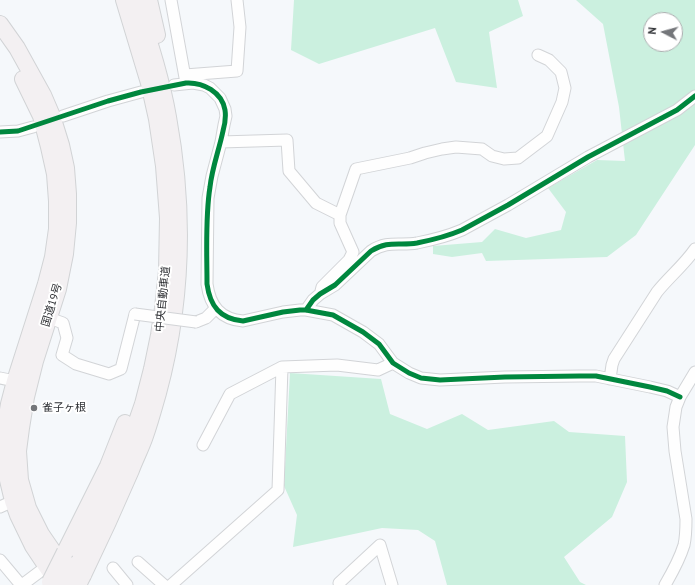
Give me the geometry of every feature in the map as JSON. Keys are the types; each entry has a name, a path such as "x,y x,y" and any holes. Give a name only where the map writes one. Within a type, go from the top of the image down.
{"highway":[{"name":"中央自動車道","path":"75,572 127,450 143,404 159,335 167,271 168,218 164,166 157,119 149,83 124,0"},
{"name":"中央自動車道","path":"53,581 75,572 120,496 145,436 171,336 179,258 179,215 176,168 168,116 160,81 149,39 136,0"},
{"path":"149,0 176,120 184,178 187,207 187,235 179,258"},
{"name":"国道19号","path":"0,24 44,95 61,145 66,168 68,194 66,247 58,289 35,361 26,397 18,451 20,480 12,501"},
{"name":"国道19号","path":"0,41 26,84 41,116 55,174 57,229 53,257 46,284 7,379 9,404 5,428 7,476 12,501 33,546 53,581"},
{"name":"国道19号","path":"12,501 28,508 41,534 75,572"}],"street":[{"path":"171,0 186,79 193,83 210,88 220,98 225,110 226,116 221,142 208,198 207,284 210,298 216,308 226,317 243,321 283,312 306,310 333,315 363,332 379,344 392,363 421,378 440,380 505,377 596,376 667,391 680,397"},
{"path":"174,85 186,79 238,71 240,27 237,0"},
{"path":"320,294 322,286 349,260 353,252 340,223 340,215 356,169 456,147 482,149 492,156 504,159 518,158 547,136 562,102 565,88 560,72 549,60 538,55"},
{"path":"62,116 141,92"},
{"path":"306,310 313,300 335,285 377,247 399,243 415,243 462,230 508,205 588,157 677,110 695,96"},
{"path":"0,132 18,131 33,127"},
{"path":"221,142 287,140 289,171 316,203 340,215"},
{"path":"610,379 614,359 658,292 690,257 695,249"},
{"path":"49,318 64,324 67,338 62,356 76,364 109,374 121,369 135,314 196,322 206,318 216,308"},
{"path":"203,445 230,394 282,367 337,365 378,370 392,363"},
{"path":"171,585 278,490 282,367"},
{"path":"665,585 682,550 686,530 686,519 673,431 673,418 680,397 695,372"},
{"path":"338,584 380,545 392,585"},
{"path":"0,560 21,585 53,581"},
{"path":"138,562 164,585"},
{"path":"113,568 127,585"}],"green space":[{"path":"294,0 518,0 523,16 489,32 497,88 456,82 435,28 319,64 291,50"},
{"path":"576,0 695,0 695,145 636,235 607,257 486,261 482,253 452,257 433,254 433,246 482,242 495,229 526,238 561,230 566,212 548,188 597,160 625,161 619,107 603,24"},
{"path":"290,373 381,379 390,414 427,429 462,414 488,430 554,421 569,432 625,436 627,482 612,517 564,557 580,582 586,585 447,585 435,541 418,530 382,528 293,547 297,515 284,486"}],"cycle path":[{"path":"0,132 18,131 108,101 141,92 186,83 205,86 216,93 225,110 224,126 211,180 207,211 208,292 214,305 222,314 235,320 243,321 283,312 300,310 333,315 363,332 379,344 393,363 409,373 421,378 440,380 505,377 596,376 667,391 680,397"},
{"path":"306,310 313,300 335,285 371,251 388,244 411,244 423,242 462,230 508,205 588,157 677,110 695,96"}],"place":[{"name":"雀子ヶ根","path":"34,408"}]}
